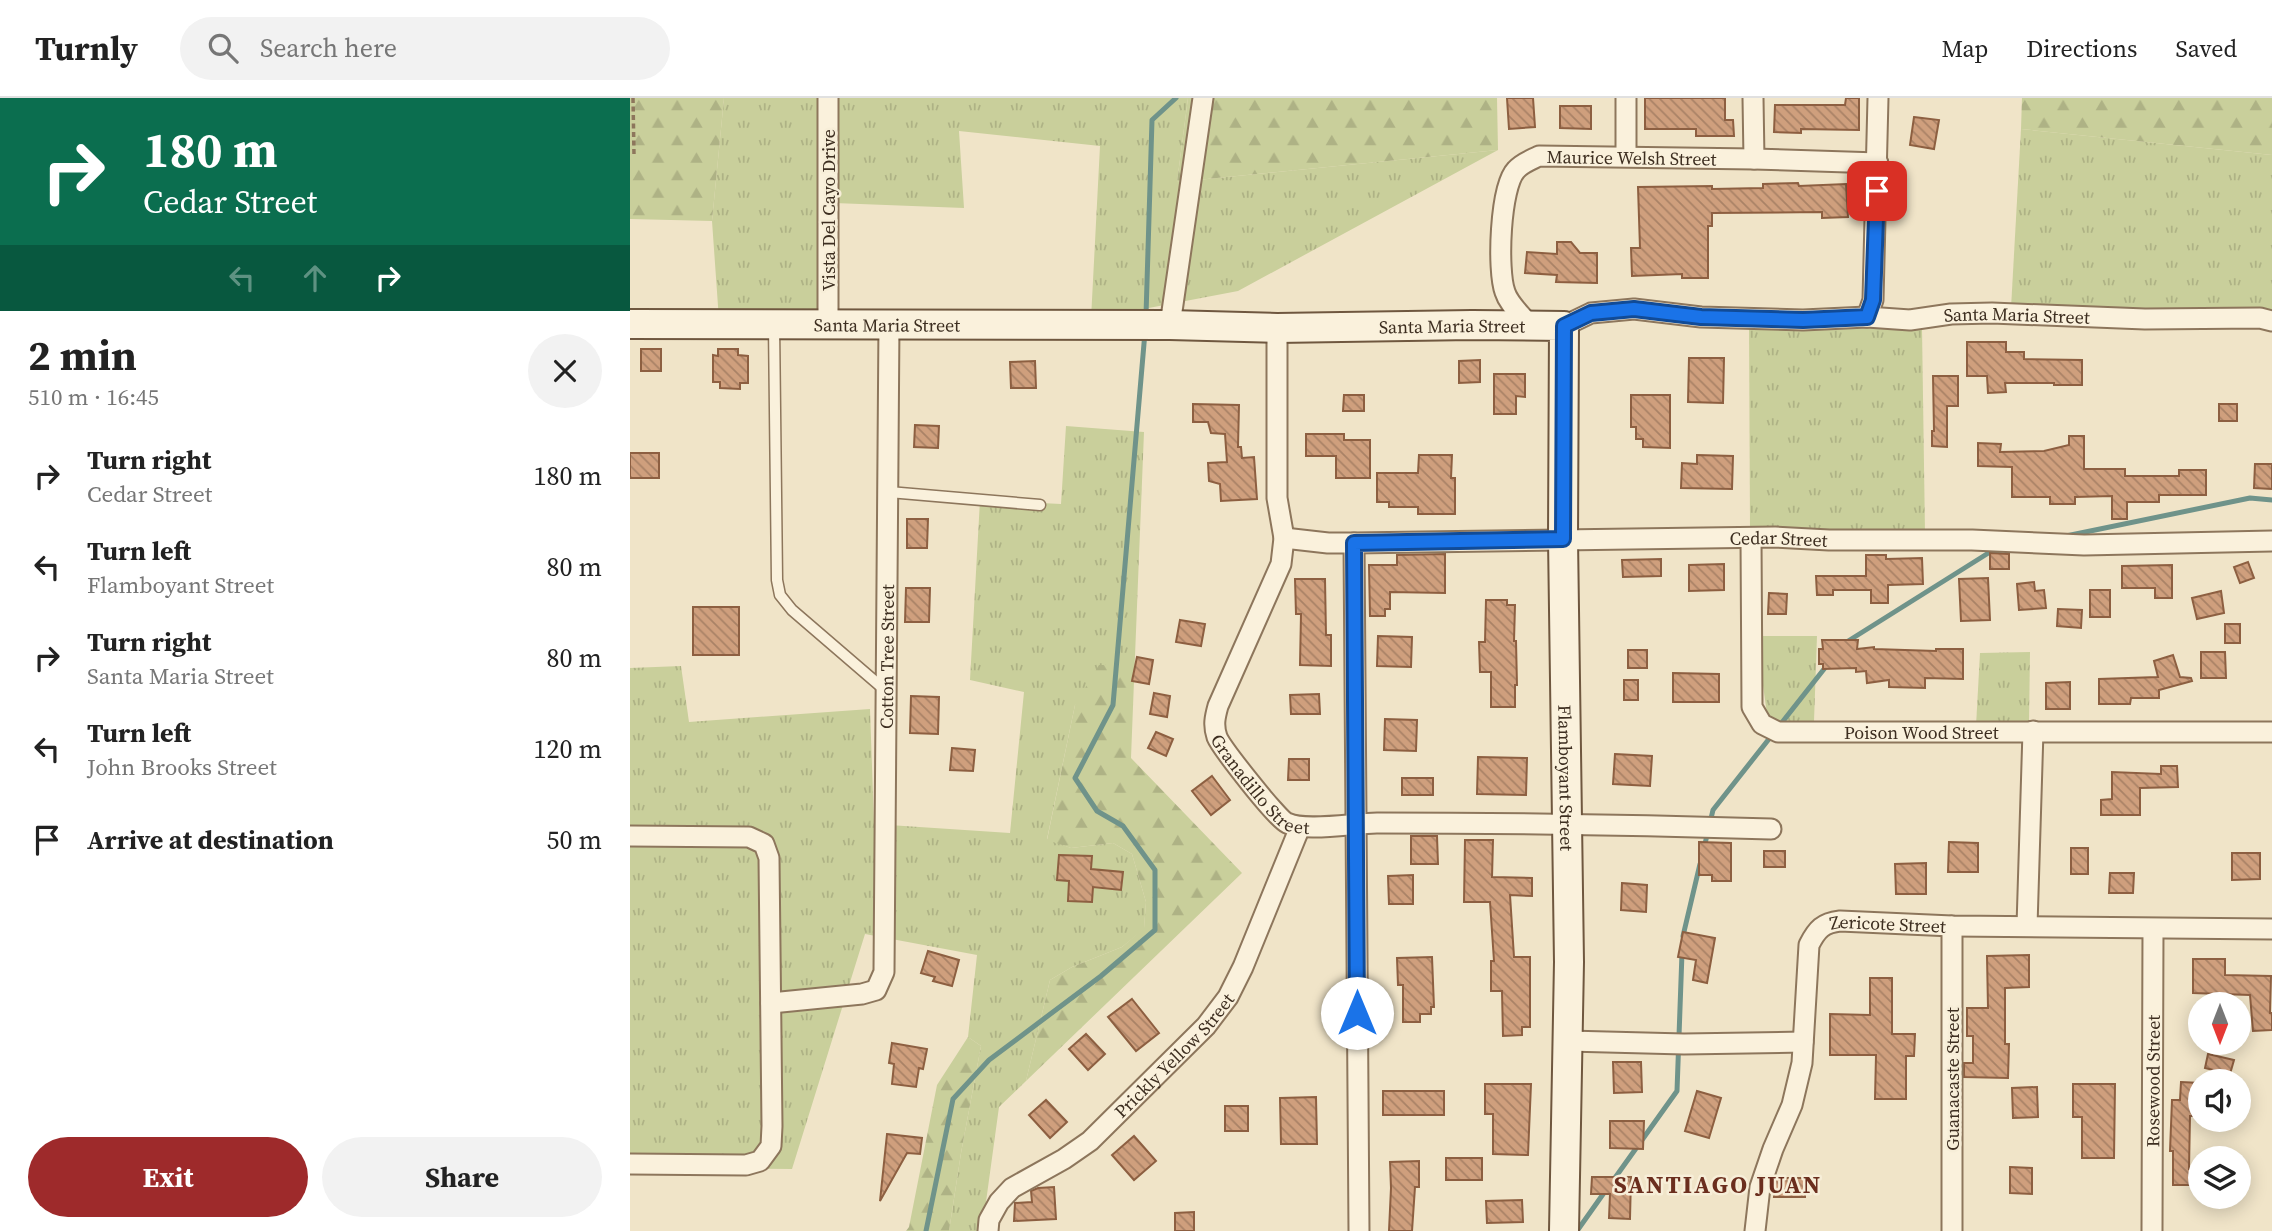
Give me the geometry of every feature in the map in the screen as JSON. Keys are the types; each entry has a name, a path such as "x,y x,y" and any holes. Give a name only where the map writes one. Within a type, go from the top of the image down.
{"street":[{"name":"Vista Del Cayo Drive","path":"828,98 828,323"},
{"path":"1170,325 1203,98"},
{"path":"1626,98 1626,156"},
{"path":"1753,98 1754,159"},
{"path":"1867,317 1873,300 1878,98"},
{"name":"Maurice Welsh Street","path":"1530,326 1510,302 1504,289 1501,218 1506,192 1514,171 1526,162 1539,156 1626,156 1878,163"},
{"name":"Santa Maria Street","path":"630,324 889,323 1277,328 1564,326 1591,313 1634,309 1701,317 1803,320 1867,317 1910,320 1951,314 2034,313 2145,319 2259,318 2272,321"},
{"name":"Cotton Tree Street","path":"771,1003 862,994 876,990 884,971 889,323"},
{"name":"Flamboyant Street","path":"1564,326 1563,539 1568,823 1568,1041 1564,1231"},
{"name":"Granadillo Street","path":"1277,328 1277,498 1284,538 1281,564 1217,706 1213,723 1218,740 1274,813 1286,823 1300,827 1356,823 1568,823 1771,829"},
{"name":"Cedar Street","path":"1284,538 1328,543 1751,538 1972,540 2084,545 2272,541"},
{"name":"Poison Wood Street","path":"1751,538 1752,707 1762,723 1779,732 2272,732"},
{"path":"1354,543 1359,1231"},
{"path":"2027,926 2033,731"},
{"name":"Prickly Yellow Street","path":"988,1231 989,1220 999,1202 1012,1188 1064,1159 1090,1140 1206,1026 1228,997 1243,967 1300,827"},
{"path":"630,836 749,837 764,844 769,858 772,1126 771,1146 760,1161 746,1164 630,1164"},
{"name":"Zericote Street","path":"1755,1231 1760,1187 1792,1105 1802,1063 1809,945 1816,931 1827,923 1840,921 1952,926 2272,929"},
{"name":"Guanacaste Street","path":"1952,926 1952,1231"},
{"name":"Rosewood Street","path":"2152,1231 2153,929"},
{"path":"1568,1041 1684,1044 1804,1042"}],"lane":[{"path":"774,325 777,580 780,595 792,610 886,690"},
{"path":"889,492 1040,505"}],"path":[{"path":"634,98 634,155"}],"green space":[{"path":"630,98 724,98 712,221 630,219"},
{"path":"724,98 1188,98 1177,182 1498,150 1238,291 1091,319 1100,146 959,131 964,208 834,203 831,316 719,320 712,221"},
{"path":"1188,98 1497,98 1498,150 1177,182"},
{"path":"2022,98 2272,98 2272,155 2021,129"},
{"path":"2021,129 2272,155 2272,317 2011,308"},
{"path":"1749,325 1922,328 1925,533 1750,529"},
{"path":"1066,426 1144,432 1134,681 1075,705 1047,839 1071,848 1113,843 1132,854 1146,902 1144,929 1122,947 1072,967 1050,980 1026,1081 999,1107 982,1231 949,1231 981,1046 968,1037 977,955 865,934 792,1169 630,1167 630,668 681,666 689,722 870,709 874,824 1010,833 1024,692 970,680 980,500 1061,504"},
{"path":"1756,636 1817,636 1814,721 1768,721"},
{"path":"2030,652 2029,724 1976,726 1980,653"},
{"path":"1099,665 1121,665 1134,681 1131,758 1242,873 1026,1081 1050,980 1072,967 1122,947 1144,928 1146,902 1132,854 1113,843 1071,848 1047,840 1075,705"},
{"path":"968,1037 981,1046 949,1231 906,1231 909,1227 937,1085"}],"building":[{"path":"1507,98 1533,98 1535,127 1509,129"},
{"path":"1645,98 1725,98 1725,120 1733,120 1734,136 1696,136 1696,129 1645,129"},
{"path":"1846,98 1859,98 1859,130 1801,129 1801,133 1774,132 1775,105 1845,105"},
{"path":"1560,106 1591,106 1591,129 1560,128"},
{"path":"1914,117 1939,120 1934,149 1910,145"},
{"path":"1798,183 1799,186 1846,184 1848,217 1822,218 1822,212 1712,213 1712,226 1708,226 1708,278 1682,278 1682,274 1632,276 1631,248 1640,248 1638,187 1763,188 1763,184"},
{"path":"1557,242 1571,242 1580,253 1597,253 1597,283 1556,282 1557,275 1525,273 1527,252 1557,254"},
{"path":"1967,342 2006,342 2006,352 2024,352 2024,359 2082,360 2082,385 2005,383 2006,392 1988,393 1987,376 1967,376"},
{"path":"641,349 661,349 661,371 641,371"},
{"path":"718,349 738,349 738,355 748,356 748,383 740,383 740,389 720,388 720,382 713,382 713,355 718,356"},
{"path":"1689,358 1724,358 1723,403 1688,402"},
{"path":"1480,360 1480,382 1459,383 1459,361"},
{"path":"1035,361 1036,388 1011,388 1010,362"},
{"path":"1494,374 1525,374 1525,397 1516,396 1516,414 1494,414"},
{"path":"1933,376 1958,376 1958,406 1947,406 1947,447 1932,446"},
{"path":"1344,395 1364,395 1364,411 1343,411"},
{"path":"1631,395 1670,395 1670,448 1643,447 1643,439 1636,439 1636,427 1631,427"},
{"path":"1193,404 1239,405 1238,447 1241,447 1242,458 1254,457 1257,499 1221,501 1220,484 1209,481 1208,463 1227,462 1225,434 1211,433 1208,422 1193,422"},
{"path":"2219,404 2237,404 2237,421 2219,421"},
{"path":"915,425 939,426 938,448 914,447"},
{"path":"1306,434 1344,434 1344,440 1370,440 1370,478 1336,478 1336,456 1306,456"},
{"path":"2069,436 2084,436 2084,469 2125,469 2125,476 2179,476 2179,470 2206,470 2206,495 2159,495 2159,502 2127,502 2127,519 2112,519 2112,496 2075,497 2075,504 2050,504 2050,497 2012,497 2012,467 1978,466 1978,443 2001,444 2000,452 2044,451 2069,445"},
{"path":"630,453 659,453 659,478 630,478"},
{"path":"1419,455 1452,455 1451,478 1455,478 1455,514 1418,514 1418,507 1389,507 1389,502 1377,502 1377,473 1418,473"},
{"path":"1697,455 1733,456 1732,489 1681,488 1682,463 1697,464"},
{"path":"2255,464 2272,464 2272,489 2254,488"},
{"path":"907,519 928,519 927,548 907,548"},
{"path":"1990,553 2009,554 2009,569 1990,569"},
{"path":"1445,554 1445,593 1390,592 1390,609 1385,609 1385,616 1370,616 1369,565 1397,565 1397,555"},
{"path":"1866,555 1886,555 1886,559 1922,558 1923,584 1888,585 1888,603 1871,603 1871,590 1833,590 1833,595 1817,595 1816,576 1866,576"},
{"path":"1661,559 1661,576 1623,577 1622,560"},
{"path":"2248,562 2254,578 2240,583 2234,567"},
{"path":"1724,564 1724,590 1689,591 1689,565"},
{"path":"2172,565 2172,598 2155,598 2155,588 2122,588 2122,566"},
{"path":"1988,578 1990,620 1961,621 1959,579"},
{"path":"1295,579 1325,579 1326,635 1331,635 1331,666 1300,665 1301,614 1296,614"},
{"path":"2034,582 2035,591 2044,590 2046,608 2019,610 2017,584"},
{"path":"906,588 930,588 929,622 905,622"},
{"path":"2090,590 2110,590 2110,617 2090,617"},
{"path":"2221,591 2224,613 2197,619 2192,598"},
{"path":"1769,593 1787,594 1786,614 1768,614"},
{"path":"1486,600 1507,600 1507,605 1515,605 1515,707 1491,707 1491,672 1480,672 1479,642 1485,642"},
{"path":"693,607 739,607 739,655 693,655"},
{"path":"2058,609 2082,610 2081,628 2057,626"},
{"path":"1180,620 1205,624 1201,646 1176,642"},
{"path":"2225,624 2240,624 2240,643 2225,643"},
{"path":"1378,636 1412,637 1411,667 1377,666"},
{"path":"1822,640 1858,640 1857,649 1963,649 1963,679 1925,678 1925,688 1889,687 1889,680 1867,683 1866,671 1856,672 1856,668 1823,669 1823,664 1819,664 1819,649 1823,649"},
{"path":"1628,650 1647,650 1647,668 1628,668"},
{"path":"2201,652 2225,652 2226,678 2201,678"},
{"path":"2173,655 2180,677 2191,678 2192,681 2159,690 2159,698 2131,698 2130,704 2099,704 2099,679 2158,677 2154,661"},
{"path":"1137,657 1153,660 1149,684 1132,681"},
{"path":"1673,673 1719,674 1719,702 1673,702"},
{"path":"1624,680 1638,680 1638,700 1624,700"},
{"path":"2070,682 2070,709 2046,709 2046,683"},
{"path":"1154,693 1170,696 1167,717 1150,714"},
{"path":"1319,694 1320,714 1291,714 1290,695"},
{"path":"911,696 939,697 938,734 910,733"},
{"path":"1385,719 1417,720 1416,751 1384,750"},
{"path":"1156,732 1173,739 1166,756 1148,748"},
{"path":"952,748 975,750 973,771 950,770"},
{"path":"1615,754 1652,756 1650,786 1613,784"},
{"path":"1478,757 1527,758 1526,795 1477,794"},
{"path":"1289,759 1309,759 1309,780 1288,780"},
{"path":"2161,766 2177,766 2178,787 2140,788 2140,815 2101,815 2101,800 2112,799 2112,772 2161,774"},
{"path":"1212,776 1230,800 1211,815 1192,791"},
{"path":"1402,778 1433,778 1433,795 1402,795"},
{"path":"1411,836 1437,836 1438,864 1411,864"},
{"path":"1465,840 1493,840 1492,877 1532,878 1532,896 1510,895 1514,957 1530,957 1530,1027 1522,1027 1522,1035 1503,1036 1502,991 1491,991 1491,961 1494,961 1490,902 1464,902"},
{"path":"1699,842 1731,843 1731,881 1712,881 1712,875 1699,875"},
{"path":"1949,842 1978,843 1978,872 1948,872"},
{"path":"2071,848 2088,848 2088,874 2071,874"},
{"path":"1764,851 1785,851 1785,867 1764,867"},
{"path":"2232,853 2260,853 2260,879 2232,880"},
{"path":"1059,855 1092,856 1091,869 1123,872 1121,890 1093,887 1092,902 1068,901 1069,881 1057,880"},
{"path":"1926,863 1926,894 1896,894 1895,864"},
{"path":"2110,873 2134,873 2133,893 2109,893"},
{"path":"1413,875 1413,904 1389,904 1388,876"},
{"path":"1622,883 1647,885 1646,912 1621,910"},
{"path":"1683,932 1715,938 1707,983 1693,980 1696,960 1678,957"},
{"path":"928,951 959,960 952,986 933,981 935,977 921,973"},
{"path":"2029,955 2029,987 2005,988 2005,1044 2009,1044 2008,1078 1964,1077 1964,1063 1973,1063 1973,1036 1967,1036 1967,1008 1988,1008 1987,956"},
{"path":"1432,957 1434,1007 1431,1007 1431,1014 1420,1014 1420,1022 1403,1022 1403,985 1398,985 1397,958"},
{"path":"2193,959 2225,959 2225,975 2271,976 2272,1030 2253,1031 2251,992 2193,992"},
{"path":"1870,978 1892,978 1892,1034 1915,1034 1914,1056 1906,1056 1906,1099 1875,1099 1876,1055 1830,1055 1830,1014 1870,1015"},
{"path":"1132,999 1159,1033 1136,1051 1108,1017"},
{"path":"1086,1034 1105,1054 1088,1070 1069,1049"},
{"path":"892,1043 927,1049 923,1069 919,1068 916,1087 892,1084 894,1064 889,1063"},
{"path":"2208,1055 2234,1060 2231,1069 2205,1068"},
{"path":"1613,1062 1641,1062 1642,1092 1614,1093"},
{"path":"2181,1082 2188,1082 2188,1185 2173,1185 2173,1151 2170,1151 2172,1100 2180,1100"},
{"path":"1485,1084 1531,1084 1528,1155 1493,1154 1493,1114 1485,1114"},
{"path":"2073,1084 2115,1084 2114,1158 2082,1158 2082,1117 2073,1117"},
{"path":"2037,1087 2038,1117 2013,1118 2012,1088"},
{"path":"1383,1091 1444,1091 1444,1115 1383,1115"},
{"path":"1697,1091 1721,1098 1709,1138 1685,1131"},
{"path":"1316,1097 1317,1144 1281,1144 1280,1098"},
{"path":"1046,1100 1067,1122 1050,1138 1029,1115"},
{"path":"1225,1106 1248,1106 1248,1131 1225,1131"},
{"path":"1610,1121 1644,1121 1643,1149 1610,1148"},
{"path":"887,1134 922,1138 920,1154 907,1153 880,1201"},
{"path":"1134,1136 1156,1161 1134,1180 1112,1155"},
{"path":"1446,1158 1482,1158 1482,1180 1446,1180"},
{"path":"1419,1161 1419,1187 1415,1187 1412,1231 1389,1231 1390,1162"},
{"path":"2010,1167 2032,1168 2032,1194 2010,1193"},
{"path":"1592,1177 1631,1177 1630,1219 1609,1218 1610,1194 1591,1194"},
{"path":"1776,1178 1805,1178 1805,1197 1774,1197"},
{"path":"1054,1187 1056,1219 1014,1221 1015,1203 1032,1202 1031,1191"},
{"path":"1522,1200 1523,1222 1487,1223 1486,1201"},
{"path":"1194,1212 1194,1231 1175,1231 1175,1213"}],"waterway":[{"path":"1146,315 1152,120 1176,98"},
{"path":"926,1231 953,1099 989,1060 1101,976 1155,930 1155,870 1123,826 1097,811 1075,778 1113,705 1145,332"},
{"path":"2066,536 2250,498 2272,500"},
{"path":"1845,643 1990,552 2001,550"},
{"path":"1704,848 1713,810 1828,664"},
{"path":"1683,936 1700,864"},
{"path":"1612,1182 1677,1091 1682,953"},
{"path":"1577,1231 1606,1190"}],"district":[{"name":"SANTIAGO JUAN","path":"1718,1184"}],"route":[{"path":"1357,1013 1354,543 1563,539 1564,326 1591,313 1634,309 1701,317 1803,320 1867,317 1873,300 1877,191"}]}
